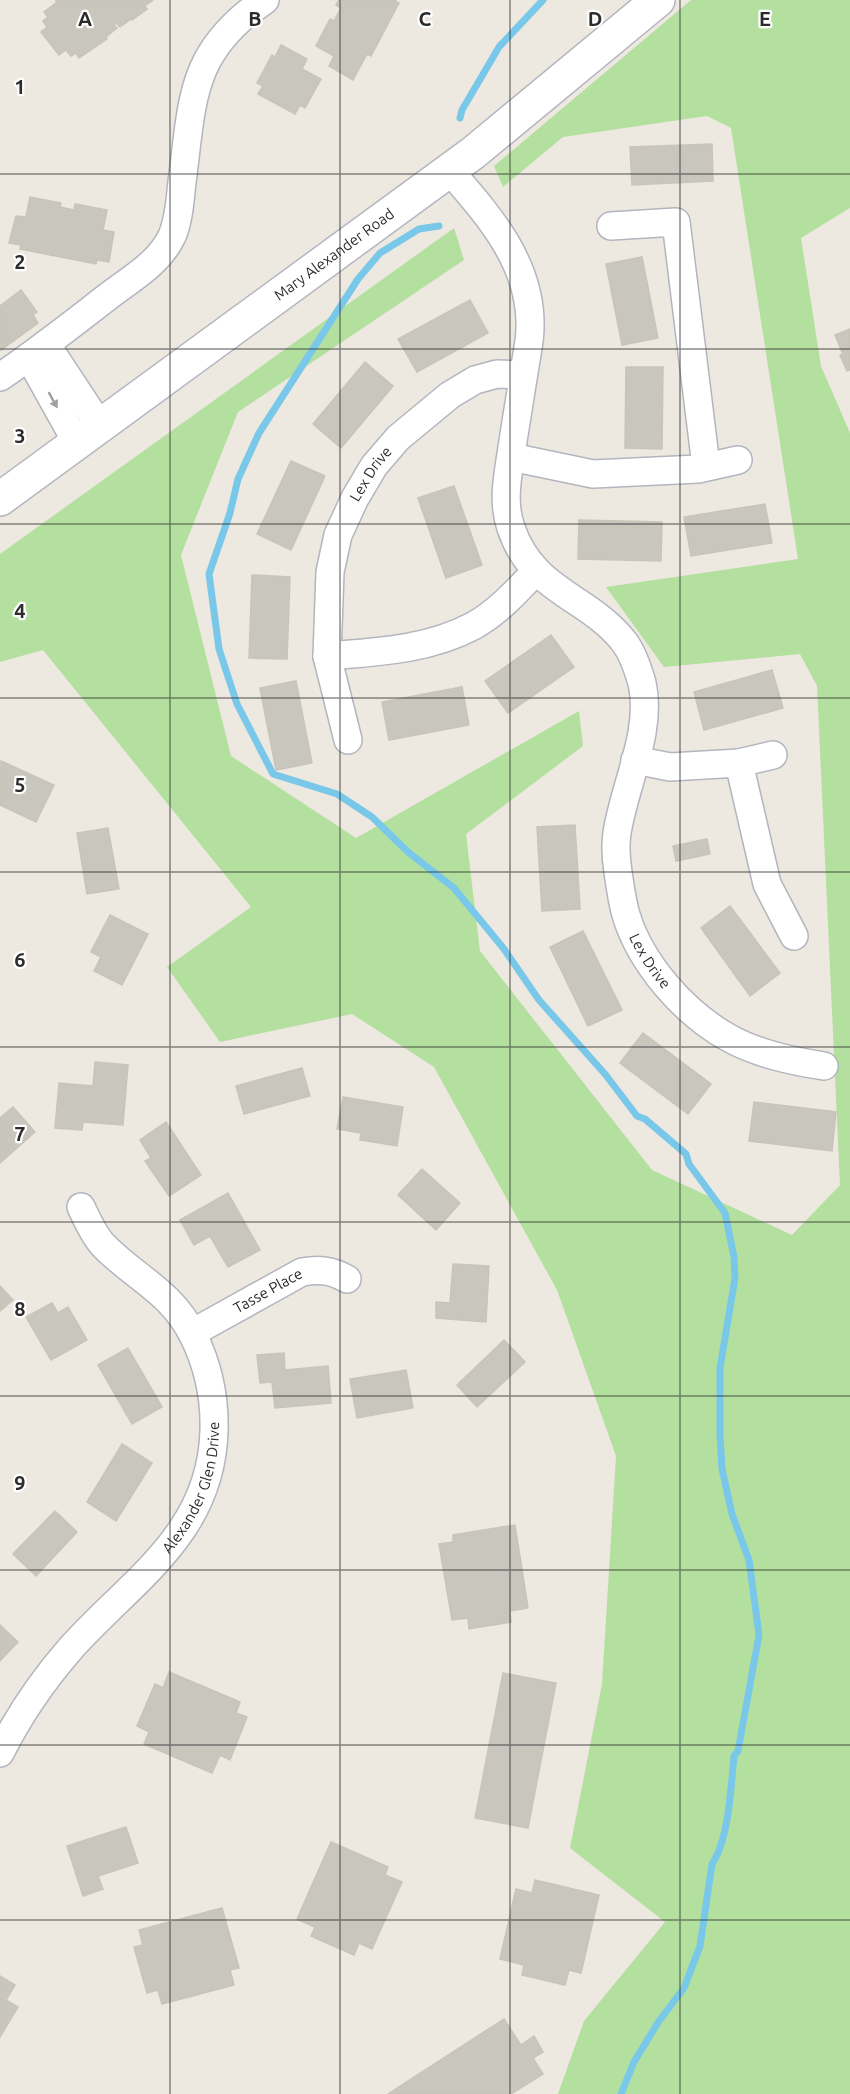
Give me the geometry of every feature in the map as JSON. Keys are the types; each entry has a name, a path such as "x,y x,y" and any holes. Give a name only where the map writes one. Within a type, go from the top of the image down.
{"street":[{"path":"0,377 144,271 166,246 176,225 192,107 199,75 212,51 229,29 265,0"},
{"name":"Mary Alexander Road","path":"0,499 450,171 658,0"},
{"name":"Lex Drive","path":"450,171 490,217 505,239 522,275 528,301 530,328 506,485 508,516 519,547 536,571 548,583 602,621 626,645 634,660 642,685 643,729 616,836 616,858 626,914 639,948 661,980 687,1007 728,1038 748,1047 793,1061 824,1066"},
{"path":"611,226 676,222 706,466"},
{"path":"38,351 88,434"},
{"name":"Lex Drive","path":"348,740 327,656 330,572 338,535 355,498 374,466 398,438 450,395 475,380 497,374 523,375"},
{"path":"511,457 593,474 698,469 738,460"},
{"path":"327,656 411,648 473,626 513,595 536,571"},
{"path":"634,760 670,767 739,763 773,755"},
{"path":"739,763 767,884 794,936"},
{"name":"Alexander Glen Drive","path":"1,1747 34,1694 71,1648 170,1546 188,1522 198,1505 213,1447 214,1411 209,1376 192,1333 181,1314 159,1290 102,1245 81,1207"},
{"name":"Tasse Place","path":"192,1333 302,1272 319,1269 336,1273 347,1279"}],"green space":[{"path":"691,0 850,0 850,208 801,238 821,366 850,433 850,2094 558,2094 584,2021 665,1922 570,1848 602,1684 616,1456 557,1290 434,1067 352,1014 220,1042 167,967 251,907 43,650 0,662 0,554 454,228 464,260 238,412 181,555 231,756 356,838 579,711 583,746 466,834 480,951 652,1170 792,1235 840,1185 817,686 800,654 664,667 606,587 798,559 731,128 707,116 563,137 503,187 494,166"}],"building":[{"path":"56,0 153,0 145,6 147,9 132,20 120,27 116,23 114,25 117,28 106,37 107,39 79,58 76,53 71,56 66,50 59,55 41,32 47,27 43,21 48,17 44,12 56,3"},
{"path":"339,0 396,0 399,3 371,56 367,54 353,80 329,66 334,56 316,46 330,19 334,21 341,8 336,5"},
{"path":"281,45 307,59 302,69 321,79 305,108 300,105 295,114 258,94 263,86 257,83 272,55 275,57"},
{"path":"712,144 713,181 632,185 630,147"},
{"path":"30,197 61,203 60,207 74,210 75,204 107,210 103,230 114,232 109,262 97,260 96,264 20,249 21,245 9,243 16,216 26,217"},
{"path":"642,257 658,338 622,345 606,264"},
{"path":"21,290 37,312 33,315 38,323 1,350 0,306"},
{"path":"470,300 488,333 417,372 398,339"},
{"path":"850,329 850,349 842,352 835,335"},
{"path":"850,350 850,370 847,371 840,355"},
{"path":"365,362 393,386 341,448 313,424"},
{"path":"626,367 663,367 662,449 625,448"},
{"path":"291,461 325,476 291,550 257,534"},
{"path":"454,486 482,565 446,578 418,498"},
{"path":"765,504 772,543 691,556 684,517"},
{"path":"579,520 662,522 661,561 578,559"},
{"path":"252,575 290,577 287,659 249,658"},
{"path":"551,635 574,667 508,713 485,681"},
{"path":"772,670 783,708 704,730 694,692"},
{"path":"296,681 312,763 276,770 260,688"},
{"path":"462,687 469,725 389,740 382,702"},
{"path":"1,761 54,785 36,822 0,805"},
{"path":"575,825 580,909 542,911 537,827"},
{"path":"108,828 119,889 87,894 77,833"},
{"path":"707,839 710,854 676,861 673,846"},
{"path":"730,906 780,973 750,996 701,928"},
{"path":"110,915 148,934 122,985 94,971 101,957 91,952"},
{"path":"583,931 622,1010 588,1026 550,947"},
{"path":"643,1033 711,1084 688,1114 620,1063"},
{"path":"95,1062 128,1065 123,1125 83,1122 82,1130 55,1128 59,1083 93,1086"},
{"path":"302,1068 310,1096 244,1114 236,1086"},
{"path":"343,1097 403,1107 397,1146 360,1140 361,1133 337,1129"},
{"path":"754,1102 836,1112 832,1151 749,1141"},
{"path":"13,1107 35,1132 0,1163 0,1118"},
{"path":"166,1122 201,1175 169,1196 145,1161 151,1158 140,1140"},
{"path":"422,1169 460,1203 436,1230 398,1195"},
{"path":"228,1193 260,1250 228,1267 210,1236 194,1245 180,1220"},
{"path":"453,1264 489,1266 486,1322 436,1318 436,1302 450,1303"},
{"path":"0,1286 13,1300 0,1311"},
{"path":"52,1303 58,1313 68,1307 87,1340 51,1360 26,1317"},
{"path":"504,1340 525,1362 477,1407 457,1385"},
{"path":"128,1348 162,1407 132,1424 98,1365"},
{"path":"284,1353 285,1370 328,1366 331,1403 275,1408 272,1382 260,1383 257,1355"},
{"path":"406,1370 413,1408 357,1418 350,1379"},
{"path":"122,1444 152,1463 116,1521 87,1502"},
{"path":"55,1511 77,1532 36,1576 13,1554"},
{"path":"515,1525 528,1608 510,1611 511,1622 469,1629 468,1618 452,1620 439,1544 453,1542 453,1535"},
{"path":"0,1625 18,1642 0,1661"},
{"path":"169,1672 240,1702 236,1713 247,1717 230,1760 220,1755 212,1773 144,1744 149,1732 137,1726 155,1684 163,1688"},
{"path":"503,1673 556,1683 528,1828 475,1818"},
{"path":"126,1827 138,1863 98,1876 103,1889 83,1896 67,1846"},
{"path":"331,1842 388,1867 385,1875 402,1882 372,1949 359,1943 354,1955 311,1936 315,1927 297,1919"},
{"path":"535,1880 599,1895 581,1973 569,1970 565,1985 522,1975 524,1965 500,1959 516,1889 532,1893"},
{"path":"222,1908 239,1968 230,1970 234,1985 162,2004 158,1990 147,1993 134,1947 143,1945 139,1930"},
{"path":"0,1976 15,1985 6,2000 18,2007 0,2037"},
{"path":"504,2019 521,2045 534,2036 543,2052 533,2058 543,2074 511,2094 388,2094"}],"waterway":[{"path":"460,118 462,110 499,47 543,0"},
{"path":"439,226 419,229 380,253 358,279 259,433 238,479 230,513 209,574 219,649 237,704 273,774 337,794 372,817 408,852 454,888 504,949 539,1000 605,1074 637,1116 645,1119 686,1154 689,1164 725,1213 734,1257 735,1278 720,1368 722,1469 732,1514 749,1560 759,1635 738,1751 734,1756 726,1827 712,1864 700,1946 684,1988 659,2021 634,2062 621,2094"}]}
